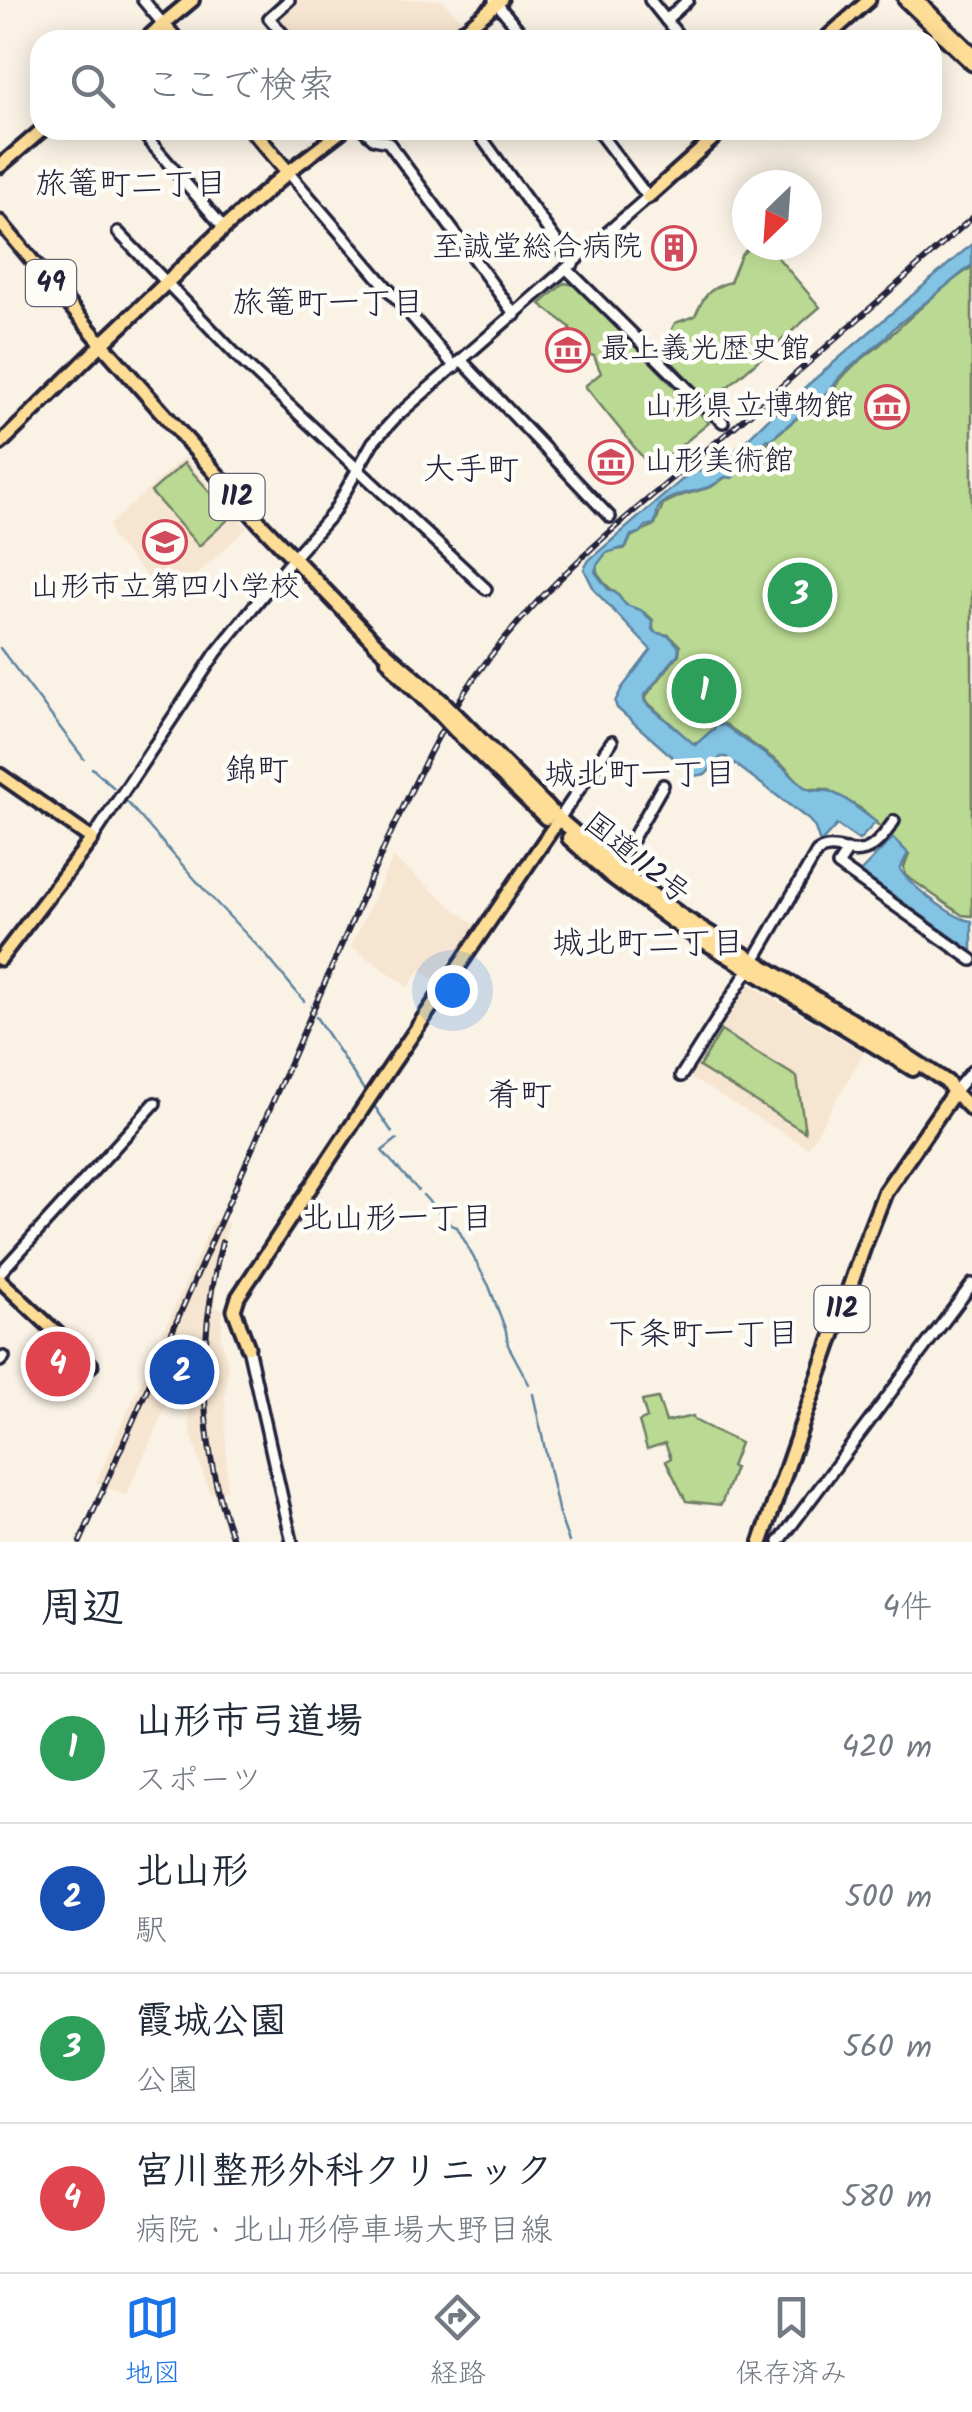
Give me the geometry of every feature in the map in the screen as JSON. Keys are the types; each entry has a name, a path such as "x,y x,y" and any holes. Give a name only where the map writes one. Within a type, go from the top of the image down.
{"highway":[{"path":"168,30 163,24 192,0"},
{"path":"102,344 288,172 261,140"},
{"name":"国道112号","path":"102,344 293,558 611,876 679,926 877,1036 946,1082 954,1092"},
{"name":"国道112号","path":"557,822 750,965"},
{"name":"112","path":"761,1542 884,1192 954,1092"}],"main road":[{"path":"835,30 869,0"},
{"path":"905,0 936,30"},
{"path":"918,0 972,53"},
{"path":"464,30 497,1"},
{"path":"156,30 163,24"},
{"path":"942,35 972,64"},
{"path":"0,166 30,140"},
{"path":"288,172 331,140"},
{"path":"648,197 713,140"},
{"name":"49","path":"0,222 102,344"},
{"path":"0,444 102,344"},
{"path":"0,775 92,838 0,959"},
{"path":"248,1347 234,1310 238,1298 557,822"},
{"path":"954,1092 972,1110"},
{"path":"0,1276 92,1365"}],"street":[{"path":"143,0 163,24"},
{"path":"279,30 269,18 289,0"},
{"path":"650,0 674,30"},
{"path":"666,20 688,0"},
{"path":"497,1 519,30"},
{"path":"149,140 224,228"},
{"path":"379,140 388,142 515,314"},
{"path":"483,140 570,266 723,422"},
{"path":"92,838 216,653 333,513 384,429 648,197 605,140"},
{"path":"288,172 459,364 610,517"},
{"path":"118,232 243,362 486,589"},
{"path":"557,822 612,741"},
{"path":"616,868 663,785"},
{"path":"681,1076 817,852 826,846 867,850 886,834 894,821"},
{"path":"848,850 838,865 972,960"},
{"path":"954,1092 972,1071"},
{"path":"0,1276 154,1104"},
{"path":"780,1542 972,1284"},
{"path":"248,1347 292,1542"}],"shaded area":[{"path":"297,0 441,0 465,23 456,30 286,30 276,18"},
{"path":"184,457 247,528 169,600 112,538 109,525"},
{"path":"393,858 482,931 443,986 420,970 408,987 351,946"},
{"path":"747,983 864,1052 808,1148 687,1076"},
{"path":"214,1219 228,1223 216,1279 216,1308 223,1310 221,1339 228,1364 227,1490 209,1493 190,1429 188,1376 180,1375 126,1496 96,1482"}],"green space":[{"path":"739,260 780,260 820,307 710,402 661,350 675,323 695,316 708,294 730,282"},
{"path":"972,267 972,916 962,915 905,875 909,854 860,808 827,789 804,787 785,767 725,724 692,743 646,701 679,654 680,646 669,635 656,633 653,620 645,613 625,604 605,584 596,567 602,556 626,548 631,537 655,525 663,504 711,487 726,477"},
{"path":"564,283 576,285 709,423 652,469 585,386 601,373 594,356 576,346 570,327 540,304"},
{"path":"184,463 232,516 199,546 151,492"},
{"path":"721,1031 797,1077 805,1132 699,1067"},
{"path":"658,1398 666,1422 693,1416 740,1443 721,1505 686,1501 666,1461 671,1458 665,1443 647,1449 639,1422 647,1418 642,1401"}],"water":[{"path":"972,244 972,265 895,327 841,375 832,388 770,440 760,446 756,443 746,453 749,457 741,465 743,468 732,478 725,477 661,504 654,524 631,535 626,547 606,553 595,572 626,605 641,610 653,622 654,632 669,636 679,647 678,654 644,696 645,702 695,745 717,726 724,725 804,787 844,798 876,822 859,840 837,825 820,843 809,820 726,757 721,757 706,774 694,776 617,708 615,702 622,688 651,650 595,591 584,569 589,560 690,473 709,469 734,452"},
{"path":"893,838 908,853 900,869 905,876 944,908 972,921 972,951 860,872"}],"waterway":[{"path":"0,648 84,759"},
{"path":"92,768 114,788"},
{"path":"127,802 304,1001"},
{"path":"316,1017 366,1093"},
{"path":"373,1104 392,1132"},
{"path":"397,1139 382,1151 418,1190"},
{"path":"423,1195 457,1227 489,1286 508,1345 529,1384"},
{"path":"533,1394 559,1514 569,1542"}],"railway":[{"path":"80,1542 387,841 432,749 471,683 541,597 603,538 972,218"},
{"path":"222,1242 208,1317 205,1393 213,1469 234,1542"}],"place":[{"name":"至誠堂総合病院","path":"674,248"},
{"name":"最上義光歴史館","path":"568,350"},
{"name":"山形県立博物館","path":"887,407"},
{"name":"山形美術館","path":"611,462"},
{"name":"山形市立第四小学校","path":"165,542"},
{"name":"霞城公園","path":"800,595"},
{"name":"山形市弓道場","path":"704,691"},
{"name":"宮川整形外科クリニック","path":"58,1364"},
{"name":"北山形","path":"182,1372"}],"district":[{"name":"旅篭町二丁目","path":"131,185"},
{"name":"旅篭町一丁目","path":"328,304"},
{"name":"大手町","path":"471,470"},
{"name":"錦町","path":"257,771"},
{"name":"城北町一丁目","path":"640,775"},
{"name":"城北町二丁目","path":"648,944"},
{"name":"肴町","path":"520,1096"},
{"name":"北山形一丁目","path":"397,1219"},
{"name":"下条町一丁目","path":"703,1335"}]}
